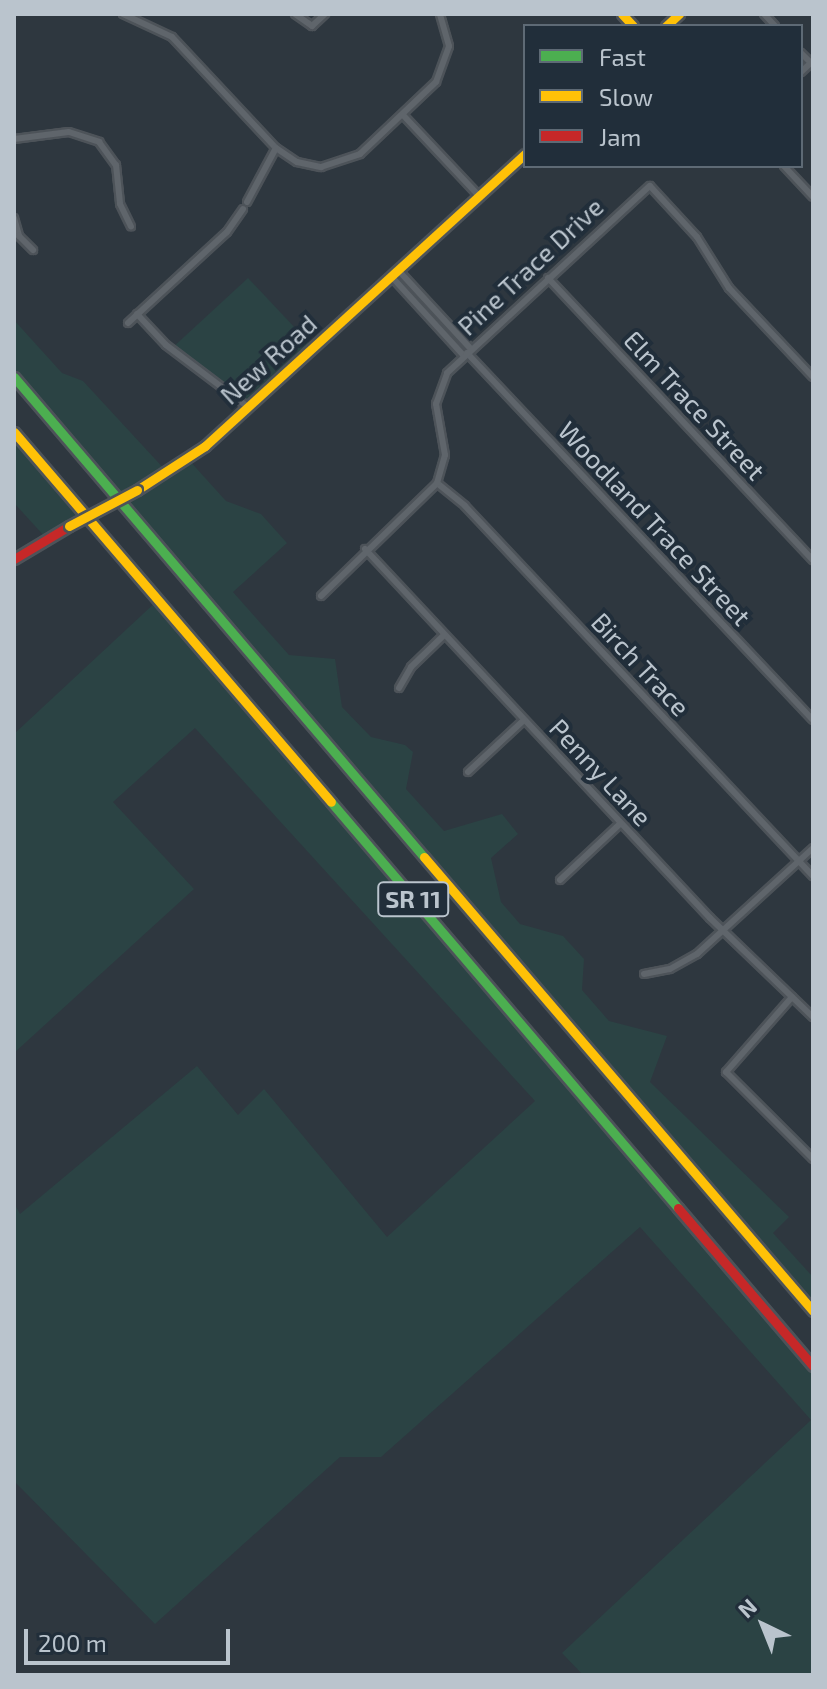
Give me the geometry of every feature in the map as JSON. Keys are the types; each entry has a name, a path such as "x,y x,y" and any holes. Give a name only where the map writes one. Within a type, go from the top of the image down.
{"main road":[{"name":"New Road","path":"14,559 192,456 523,156"},
{"name":"SR 11","path":"14,377 813,1311"},
{"name":"SR 11","path":"14,432 813,1366"}],"street":[{"path":"123,14 172,37 276,148 304,165 337,165 360,154 431,89 445,67 448,38 440,14"},
{"path":"295,14 312,26 325,14"},
{"path":"403,115 479,196"},
{"path":"14,139 69,132 99,142 116,165 120,204 131,227"},
{"path":"128,323 227,232 276,148"},
{"path":"786,168 813,197"},
{"name":"Pine Trace Drive","path":"437,483 445,455 436,415 437,394 467,353 652,186 697,237 729,288 813,377"},
{"path":"14,218 19,236 33,250"},
{"name":"Woodland Trace Street","path":"395,273 813,720"},
{"name":"Elm Trace Street","path":"548,278 813,560"},
{"path":"137,314 166,345 248,407"},
{"path":"321,596 365,549 437,483"},
{"name":"Birch Trace","path":"437,483 465,506 813,876"},
{"name":"Penny Lane","path":"365,549 723,930 813,1017"},
{"path":"399,688 411,667 444,635"},
{"path":"468,772 524,720"},
{"path":"560,880 621,823"},
{"path":"644,974 684,963 813,848"},
{"path":"792,997 726,1072 813,1159"}],"green space":[{"path":"248,278 313,347 248,407 171,349"},
{"path":"14,320 62,373 83,381 168,473 188,459 226,501 261,514 287,543 233,592 289,655 335,659 342,707 371,737 405,745 413,752 406,789 444,831 502,814 518,834 491,858 501,902 520,924 563,936 584,959 582,990 609,1021 667,1036 650,1082 789,1217 773,1233 813,1277 813,1311 14,378"},
{"path":"14,432 86,516 46,538 14,503"},
{"path":"158,600 813,1366 813,1675 583,1675 562,1653 811,1420 640,1227 381,1457 340,1457 155,1624 14,1481 14,1203 20,1214 197,1066 238,1115 264,1089 387,1237 535,1101 195,728 113,802 194,889 14,1053 14,734"}],"traffic: fast":[{"path":"14,377 424,857"},
{"path":"331,802 678,1208"}],"traffic: slow":[{"path":"622,14 631,24"},
{"path":"668,24 679,14"},
{"path":"137,490 205,446 523,156"},
{"path":"14,432 331,802"},
{"path":"69,526 137,490"},
{"path":"424,857 813,1311"}],"traffic: jam":[{"path":"14,559 69,526"},
{"path":"678,1208 813,1366"}]}
